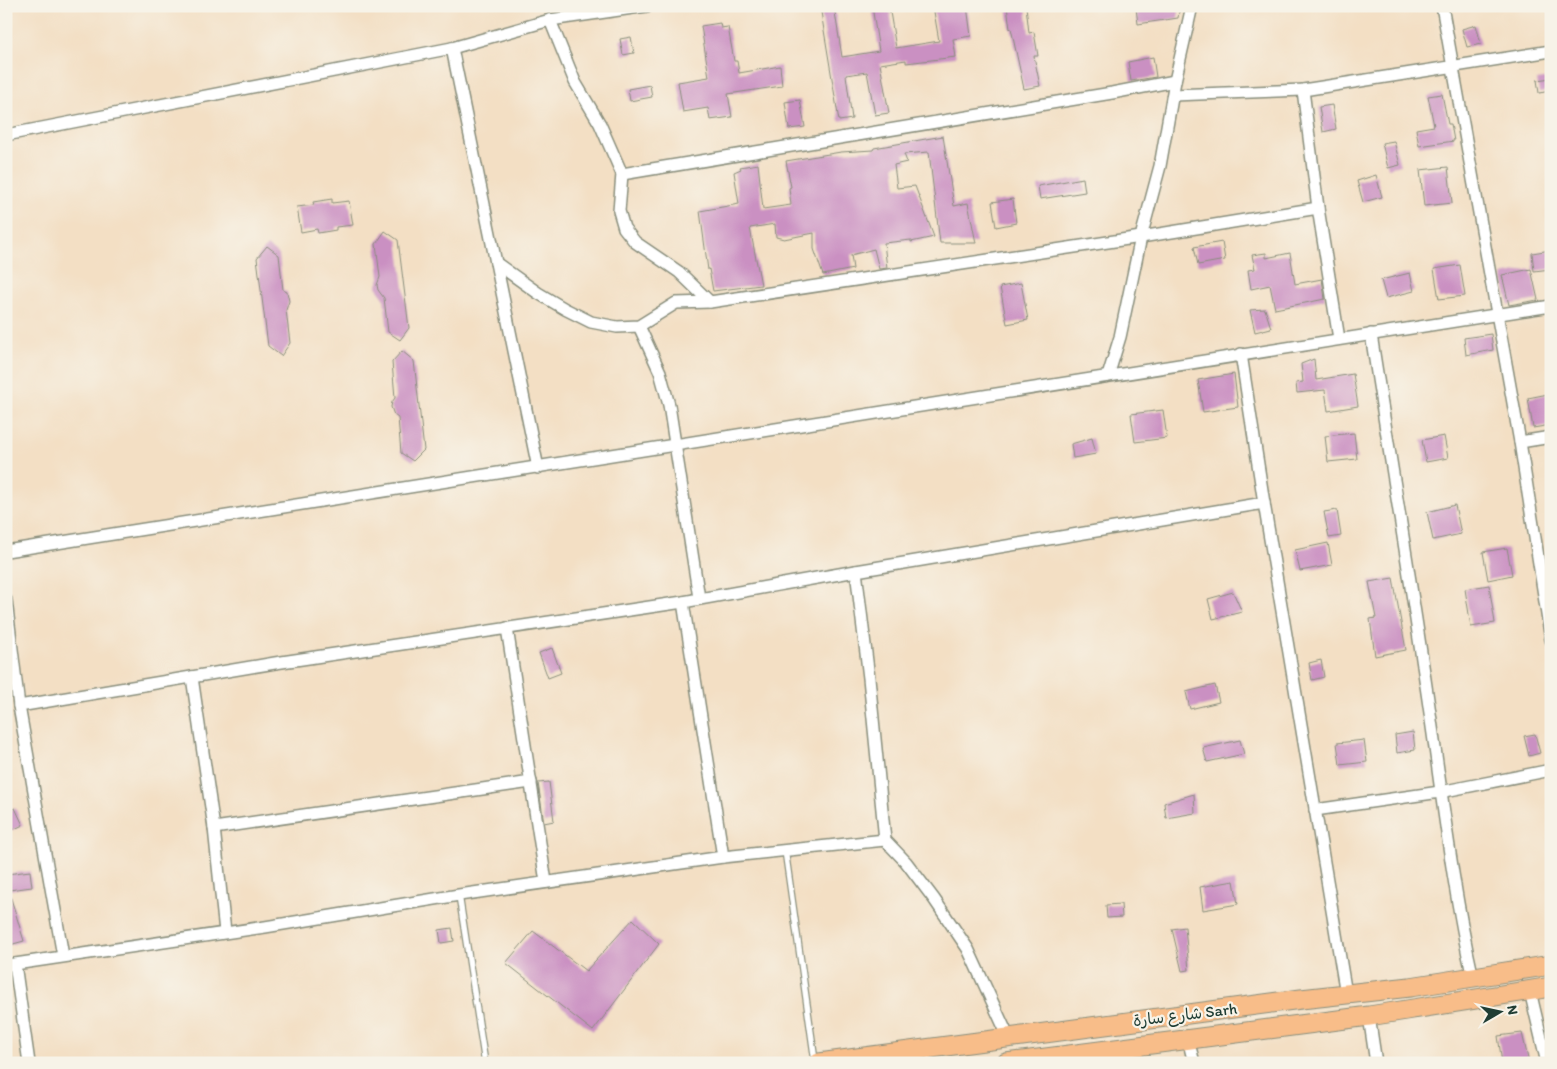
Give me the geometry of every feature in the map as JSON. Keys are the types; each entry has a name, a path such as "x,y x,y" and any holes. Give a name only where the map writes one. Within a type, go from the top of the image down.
{"highway":[{"name":"شارع سارة Sarh","path":"819,1063 1008,1036 1473,978 1551,965"},
{"name":"شارع سارة Sarh","path":"1006,1063 1370,1016 1551,987"}],"street":[{"path":"6,135 452,48 550,20 647,6"},
{"path":"1108,376 1120,337 1141,237 1160,166 1175,81 1192,6"},
{"path":"1442,6 1496,316 1545,573 1551,640"},
{"path":"550,20 575,82 600,124 622,174 619,211 624,228 635,242 679,272 710,302"},
{"path":"452,48 538,468"},
{"path":"1173,95 1303,90 1551,51"},
{"path":"622,174 1175,81"},
{"path":"1303,90 1318,208 1339,339"},
{"path":"496,263 538,293 592,322 617,327 639,326 676,303 710,302 1141,237 1318,208"},
{"path":"6,551 1551,306"},
{"path":"639,326 660,372 670,405 699,598"},
{"path":"1371,334 1462,932 1473,978"},
{"path":"1241,354 1346,994"},
{"path":"1520,442 1551,437"},
{"path":"19,706 192,677 683,602 1264,503"},
{"path":"856,571 885,840 918,876 968,948 1008,1036"},
{"path":"6,600 11,682 19,706 63,956"},
{"path":"683,602 723,857"},
{"path":"507,628 546,882"},
{"path":"192,677 214,828 225,932"},
{"path":"1315,810 1440,792 1551,770"},
{"path":"214,828 531,782"},
{"path":"29,1063 11,965 546,882 723,857 885,840"},
{"path":"1530,991 1547,1063"},
{"path":"1370,1016 1376,1063"},
{"path":"1188,1039 1194,1063"}],"lane":[{"path":"786,850 815,1063"},
{"path":"459,895 485,1063"}],"building":[{"path":"820,6 834,6 842,57 879,51 872,6 889,6 896,48 939,41 933,6 967,6 971,36 953,39 956,57 906,63 906,60 880,64 889,113 875,115 867,72 846,75 852,119 839,121"},
{"path":"1007,6 1026,6 1029,33 1034,32 1038,56 1034,56 1040,86 1024,89 1010,29"},
{"path":"1180,6 1178,18 1138,24 1136,8"},
{"path":"720,23 721,28 728,27 734,61 737,61 739,73 780,66 782,86 728,94 732,117 710,120 708,108 683,112 678,82 709,77 701,26"},
{"path":"1476,25 1481,44 1467,47 1462,29"},
{"path":"631,37 634,53 623,55 620,39"},
{"path":"1153,57 1156,77 1131,81 1128,62"},
{"path":"1551,78 1551,91 1539,93 1537,80"},
{"path":"650,85 652,97 630,101 628,89"},
{"path":"1442,94 1448,124 1451,124 1454,141 1419,146 1416,129 1434,126 1428,96"},
{"path":"800,100 805,127 789,129 785,102"},
{"path":"1332,105 1336,129 1323,132 1319,107"},
{"path":"943,136 954,206 968,203 976,243 940,243 929,152 904,154 907,162 894,165 897,188 915,186 934,237 911,242 911,240 884,243 887,268 879,269 874,249 851,255 853,269 823,275 814,249 814,233 784,239 776,237 775,224 750,228 761,285 713,291 708,270 700,211 739,204 734,172 741,169 740,167 758,164 763,209 791,205 789,188 791,187 786,161 841,152 873,150 874,148"},
{"path":"1394,141 1400,165 1388,168 1382,143"},
{"path":"1448,167 1452,203 1424,206 1420,170"},
{"path":"1376,175 1382,197 1363,202 1357,181"},
{"path":"1083,178 1085,192 1040,199 1038,186"},
{"path":"332,199 332,203 349,201 353,225 336,227 336,230 318,233 317,229 301,232 297,207 314,205 313,202"},
{"path":"1013,199 1016,223 996,227 992,202"},
{"path":"385,231 398,240 409,328 400,340 388,332 384,298 377,285 380,277 376,244"},
{"path":"1222,242 1225,260 1198,265 1194,247"},
{"path":"267,246 279,255 283,290 287,292 289,301 286,310 290,343 281,356 268,346 257,258"},
{"path":"1551,250 1551,269 1534,271 1532,253"},
{"path":"1266,253 1266,258 1290,253 1295,284 1322,279 1325,299 1275,309 1270,285 1251,289 1248,270 1255,269 1252,255"},
{"path":"1460,265 1465,296 1439,299 1434,269"},
{"path":"1531,269 1538,300 1509,305 1502,275"},
{"path":"1410,273 1414,291 1386,298 1381,280"},
{"path":"1021,283 1028,320 1007,324 1000,287"},
{"path":"1265,309 1271,328 1255,332 1250,310"},
{"path":"1491,334 1493,350 1466,355 1464,338"},
{"path":"402,351 414,361 424,450 413,461 401,453 398,418 394,415 391,407 395,398 392,362"},
{"path":"1314,359 1316,380 1353,374 1358,406 1328,411 1325,390 1297,393 1296,383 1303,382 1301,364"},
{"path":"1234,374 1238,407 1203,412 1198,380"},
{"path":"1548,394 1551,409 1551,425 1533,428 1528,398"},
{"path":"1163,410 1167,438 1135,442 1131,414"},
{"path":"1354,433 1357,459 1328,462 1325,436"},
{"path":"1444,436 1448,458 1426,462 1422,440"},
{"path":"1092,438 1096,454 1073,458 1071,444"},
{"path":"1455,505 1461,534 1433,540 1427,512"},
{"path":"1337,510 1341,536 1329,538 1324,512"},
{"path":"1328,543 1332,565 1300,571 1295,550"},
{"path":"1507,548 1512,575 1488,580 1483,552"},
{"path":"1393,578 1406,650 1375,656 1370,619 1376,618 1369,582"},
{"path":"1489,585 1495,623 1471,627 1465,589"},
{"path":"1233,592 1242,612 1213,619 1208,599"},
{"path":"552,648 561,673 548,678 539,653"},
{"path":"1321,660 1324,677 1312,680 1309,663"},
{"path":"1215,685 1219,702 1190,709 1186,692"},
{"path":"1413,732 1415,750 1397,753 1395,735"},
{"path":"1535,734 1540,753 1529,756 1524,736"},
{"path":"1240,740 1244,754 1207,762 1203,748"},
{"path":"1364,740 1367,762 1340,765 1337,743"},
{"path":"549,782 554,821 544,823 538,783"},
{"path":"1194,794 1195,813 1166,818 1164,803"},
{"path":"15,808 23,825 6,833 6,812"},
{"path":"30,871 32,887 9,890 7,874"},
{"path":"1234,881 1238,904 1203,910 1200,887"},
{"path":"6,892 9,892 24,941 6,946"},
{"path":"1121,904 1122,917 1107,918 1106,905"},
{"path":"633,919 659,944 593,1031 506,963 533,931 586,971"},
{"path":"1185,927 1189,970 1182,971 1172,929"},
{"path":"452,928 454,941 441,943 439,930"},
{"path":"1522,1033 1529,1063 1502,1063 1498,1036"}]}
